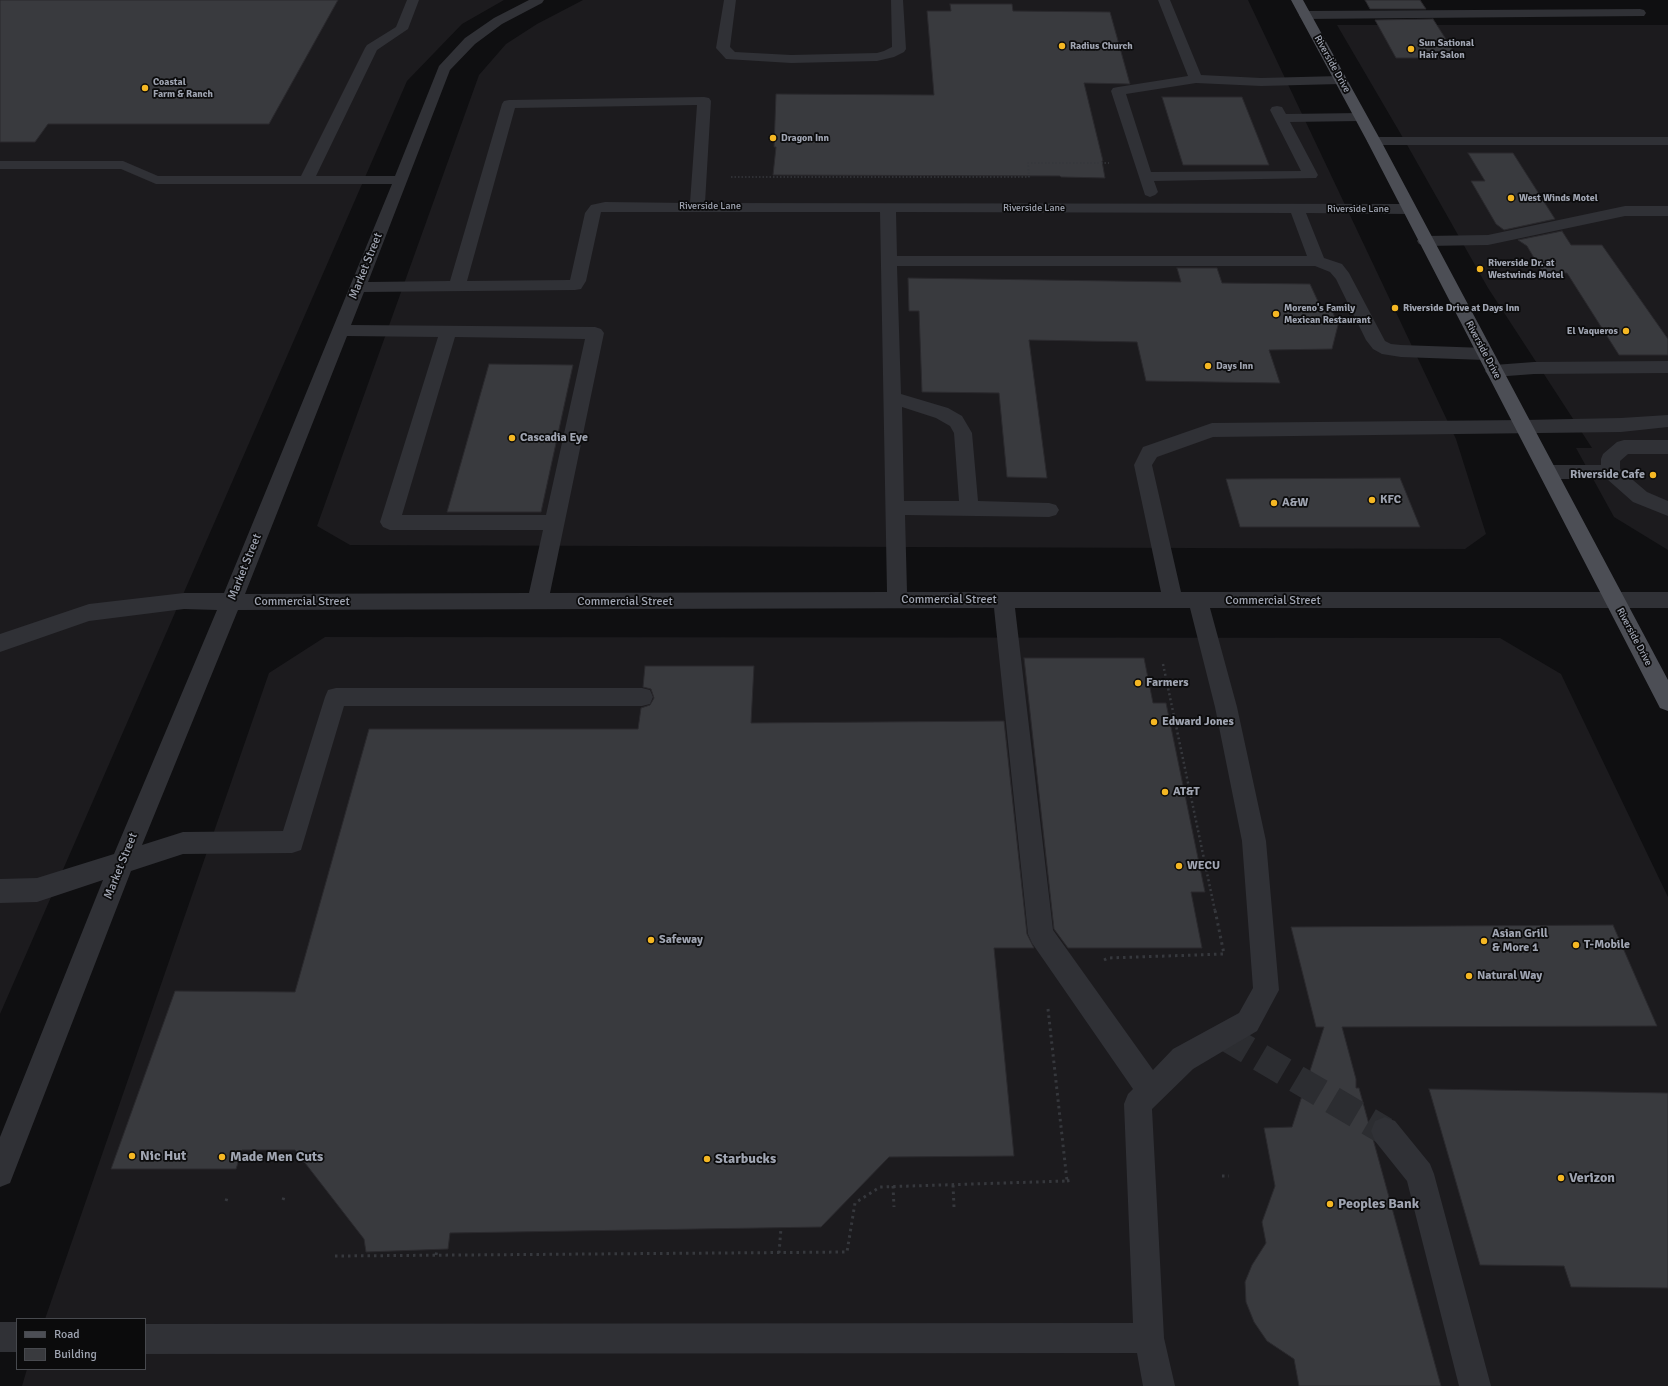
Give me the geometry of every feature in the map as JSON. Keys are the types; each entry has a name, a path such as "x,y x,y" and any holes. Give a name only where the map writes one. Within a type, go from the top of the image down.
{"main road":[{"name":"Riverside Drive","path":"1297,0 1374,141 1408,209 1668,701"}],"street":[{"path":"306,180 372,48 402,29 413,0"},
{"name":"Market Street","path":"0,1173 122,862 231,602 401,180 444,69 470,41 498,21 538,0"},
{"path":"730,0 724,48 732,56 792,59 878,57 899,49 897,0"},
{"path":"1164,0 1196,79"},
{"path":"1305,15 1640,13"},
{"path":"1155,208 1118,91 1196,79 1261,82 1340,80"},
{"path":"358,287 457,286 509,104 704,101 697,206"},
{"path":"1146,178 1311,176 1279,114 1360,117"},
{"path":"1374,141 1668,141"},
{"path":"0,165 123,165 156,180 401,180"},
{"name":"Riverside Lane","path":"457,286 575,285 578,281 593,213 596,208 697,206 1408,209"},
{"path":"888,208 897,600"},
{"path":"1297,209 1317,261"},
{"path":"1425,241 1488,240 1625,211 1668,210"},
{"path":"889,262 1317,261 1336,268 1343,276 1375,340 1379,345 1388,350 1485,354"},
{"path":"340,330 595,332 538,602"},
{"path":"448,331 390,522 554,523"},
{"path":"1494,371 1534,368 1668,367"},
{"path":"892,398 942,413 956,420 963,433 969,508"},
{"path":"1173,601 1143,471 1143,465 1150,452 1193,436 1212,430 1226,429 1454,426 1524,427 1621,425 1668,421"},
{"path":"1611,472 1610,459 1624,447 1668,446"},
{"path":"1548,472 1611,472 1640,497 1668,509"},
{"path":"894,508 1049,510"},
{"name":"Commercial Street","path":"0,644 89,613 184,600 231,602 1668,600"},
{"path":"1004,600 1041,934 1151,1091"},
{"path":"1159,1386 1149,1338 1138,1104 1183,1059 1248,1022 1266,990 1254,842 1226,707 1198,601"},
{"path":"0,891 37,890 183,843 292,842 336,697 642,697"},
{"path":"1385,1131 1420,1174 1475,1386"},
{"path":"0,1337 16,1337"},
{"path":"146,1339 1149,1338"}],"path":[{"path":"724,177 1029,177 1028,163 1109,163"},
{"path":"1102,962 1108,958 1224,954 1163,664"},
{"path":"1047,1004 1067,1182"},
{"path":"1222,1176 1229,1176"},
{"path":"335,1256 846,1252 854,1203 880,1187 1067,1182 1073,1180"},
{"path":"953,1185 954,1207"},
{"path":"893,1186 894,1207"},
{"path":"283,1200 285,1194"},
{"path":"226,1201 228,1195"},
{"path":"779,1253 781,1228"},
{"path":"436,1255 437,1250"}],"shaded area":[{"path":"0,0 504,0 462,24 407,81 0,1014"},
{"path":"583,0 1248,0 1456,439 1486,534 1465,549 350,545 317,526 479,75 506,44 537,24"},
{"path":"1337,25 1668,25 1668,550 1614,517 1576,448 1592,448 1488,288"},
{"path":"325,637 1500,638 1561,674 1668,897 1668,1386 22,1386 27,1370 146,1370 146,1318 45,1318 269,673"}],"building":[{"name":"Coastal Farm & Ranch","path":"0,0 338,0 269,124 48,124 35,142 0,142"},
{"path":"1365,0 1420,0 1426,9 1370,9"},
{"path":"950,4 1012,4 1013,11 1110,12 1130,84 1084,83 1103,161 1105,178 1060,176 773,175 776,147 774,147 776,94 934,95 927,11 951,11"},
{"name":"Sun Sational Hair Salon","path":"1433,19 1458,58 1396,58 1375,20"},
{"path":"1162,97 1242,97 1269,165 1183,165"},
{"path":"1468,153 1513,153 1555,219 1504,230 1496,224 1471,181 1485,181"},
{"path":"1562,231 1571,245 1602,245 1668,339 1668,355 1619,355 1567,273 1543,273 1527,246 1518,240"},
{"name":"Days Inn","path":"1177,268 1217,268 1222,283 1310,284 1321,308 1331,308 1338,325 1332,349 1269,350 1280,383 1146,381 1137,342 1029,340 1047,478 1007,477 999,393 922,392 919,311 909,311 908,278 1181,282"},
{"name":"Cascadia Eye","path":"489,364 573,365 541,512 447,512"},
{"path":"1400,478 1420,527 1240,527 1226,479"},
{"path":"1024,658 1144,658 1153,703 1166,703 1205,892 1191,892 1202,948 1068,948 1054,929"},
{"name":"Safeway","path":"645,666 754,666 751,723 1004,721 1027,934 1034,948 994,948 1014,1156 889,1157 821,1227 450,1233 448,1249 366,1252 364,1239 295,1150 242,1150 236,1169 111,1169 175,991 295,992 369,729 638,729 641,708 650,705 654,698 651,689 643,687"},
{"path":"1613,925 1657,1026 1342,1027 1356,1079 1356,1088 1359,1088 1441,1386 1299,1386 1294,1359 1267,1341 1254,1322 1246,1302 1245,1282 1252,1265 1266,1243 1262,1222 1275,1186 1264,1128 1292,1127 1324,1027 1316,1027 1291,927"},
{"name":"Verizon","path":"1429,1089 1668,1093 1668,1288 1571,1287 1564,1266 1480,1265"}],"tunnel":[{"path":"1224,1036 1385,1131"}],"place":[{"name":"Radius Church","path":"1062,46"},
{"name":"Sun Sational Hair Salon","path":"1411,49"},
{"name":"Coastal Farm & Ranch","path":"145,88"},
{"name":"Dragon Inn","path":"773,138"},
{"name":"West Winds Motel","path":"1511,198"},
{"name":"Riverside Dr. at Westwinds Motel","path":"1480,269"},
{"name":"Riverside Drive at Days Inn","path":"1395,308"},
{"name":"Moreno's Family Mexican Restaurant","path":"1276,314"},
{"name":"El Vaqueros","path":"1626,331"},
{"name":"Days Inn","path":"1208,366"},
{"name":"Cascadia Eye","path":"512,438"},
{"name":"Riverside Cafe","path":"1653,475"},
{"name":"KFC","path":"1372,500"},
{"name":"A&W","path":"1274,503"},
{"name":"Farmers","path":"1138,683"},
{"name":"Edward Jones","path":"1154,722"},
{"name":"AT&T","path":"1165,792"},
{"name":"WECU","path":"1179,866"},
{"name":"Safeway","path":"651,940"},
{"name":"Asian Grill & More 1","path":"1484,941"},
{"name":"T-Mobile","path":"1576,945"},
{"name":"Natural Way","path":"1469,976"},
{"name":"Nic Hut","path":"132,1156"},
{"name":"Made Men Cuts","path":"222,1157"},
{"name":"Starbucks","path":"707,1159"},
{"name":"Verizon","path":"1561,1178"},
{"name":"Peoples Bank","path":"1330,1204"}]}
